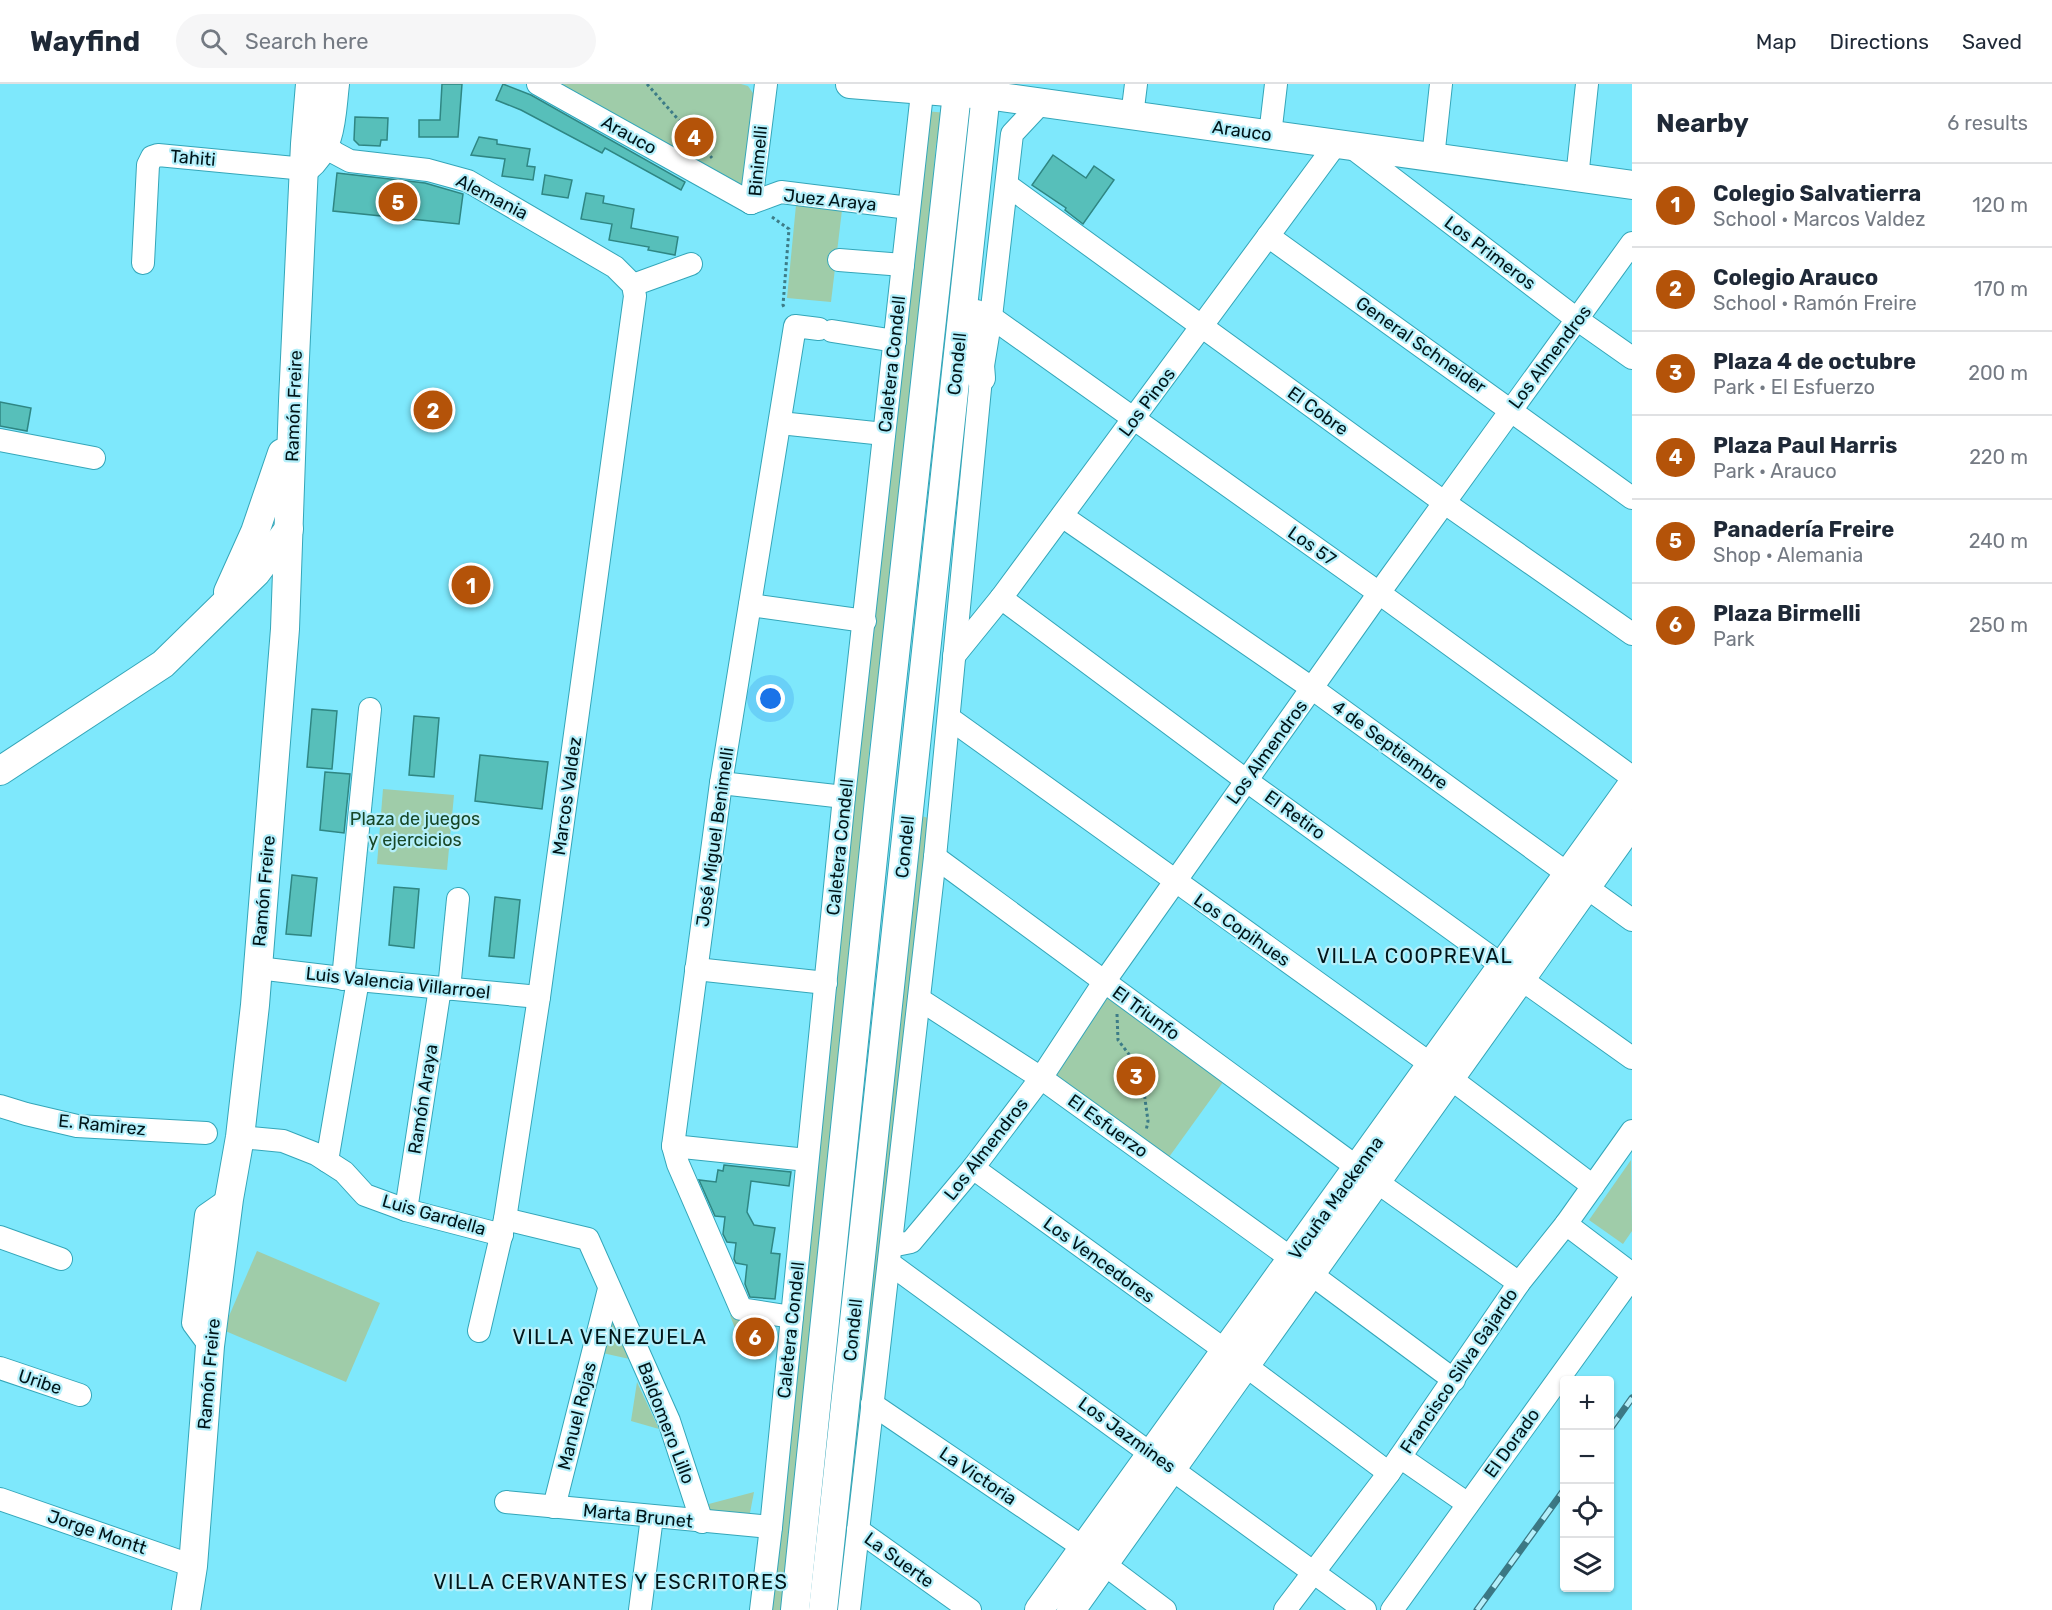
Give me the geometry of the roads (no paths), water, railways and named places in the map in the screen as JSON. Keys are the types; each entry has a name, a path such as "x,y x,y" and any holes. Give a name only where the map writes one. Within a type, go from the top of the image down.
{"main road":[{"name":"Ramón Freire","path":"186,1610 193,1566 210,1346 229,1199 240,1137 258,968 285,629 293,401 310,84"},
{"path":"305,169 316,160 326,145 335,84"},
{"name":"Arauco","path":"850,84 987,90 1041,103 1632,186"},
{"name":"Condell","path":"795,1610 879,800 958,88"},
{"name":"Condell","path":"823,1610 987,90"},
{"path":"308,115 316,134 326,145"},
{"path":"971,240 981,378"},
{"path":"218,612 238,570 274,478 293,401"},
{"path":"0,771 163,664 256,573 289,529"},
{"path":"256,573 272,577 286,585"},
{"name":"Vicuña Mackenna","path":"1039,1610 1094,1556 1163,1461 1577,881 1632,785"},
{"name":"Vicuña Mackenna","path":"1577,881 1632,823"},
{"name":"Vicuña Mackenna","path":"1071,1610 1094,1556"}],"street":[{"name":"Arauco","path":"538,84 751,203"},
{"name":"Binimelli","path":"751,203 766,84"},
{"path":"1132,116 1136,84"},
{"path":"1270,135 1276,84"},
{"path":"1433,158 1441,84"},
{"path":"1577,178 1587,84"},
{"name":"Caletera Condell","path":"761,1610 844,797 923,87"},
{"path":"849,1610 935,857 981,378 991,317 1012,134 1041,103"},
{"name":"Alemania","path":"326,145 335,153 350,160 428,170 468,181 615,267 633,285"},
{"name":"Los Pinos","path":"954,657 1001,598 1268,236 1343,145"},
{"name":"Los Primeros","path":"1343,145 1632,358"},
{"name":"Tahiti","path":"143,263 148,165 152,157 158,155 305,169"},
{"name":"El Cobre","path":"1007,185 1445,503 1632,634"},
{"name":"Juez Araya","path":"751,203 781,192 909,208"},
{"name":"General Schneider","path":"1268,236 1632,498"},
{"name":"Los Almendros","path":"890,1254 911,1242 973,1168 1110,987 1175,882 1379,593 1632,243"},
{"path":"839,260 903,264"},
{"path":"633,285 691,264"},
{"name":"Marcos Valdez","path":"479,1331 503,1227 539,997 634,315 633,285"},
{"name":"Los 57","path":"991,317 1379,593 1632,777"},
{"name":"José Miguel Benimelli","path":"792,1317 741,1309 678,1164 673,1146 721,783 795,326 895,340"},
{"path":"780,423 884,434"},
{"path":"0,440 94,458"},
{"name":"4 de Septiembre","path":"1062,516 1312,689 1632,920"},
{"name":"El Retiro","path":"1001,598 1247,781 1632,1058"},
{"path":"750,605 865,621"},
{"path":"327,1161 350,979 370,709"},
{"name":"Los Copihues","path":"949,718 1441,1072 1593,1186"},
{"path":"721,783 844,797"},
{"name":"El Triunfo","path":"935,857 1367,1175 1519,1283"},
{"name":"Ramón Araya","path":"406,1210 445,988 458,899"},
{"name":"Luis Valencia Villarroel","path":"258,968 539,997"},
{"path":"696,969 826,983"},
{"name":"El Esfuerzo","path":"919,999 1041,1078 1302,1266 1454,1380"},
{"name":"E. Ramirez","path":"0,1106 77,1126 206,1133"},
{"name":"Francisco Silva Gajardo","path":"1286,1610 1394,1465 1519,1283 1566,1224 1632,1131"},
{"name":"Luis Gardella","path":"240,1137 284,1141 316,1154 344,1172 365,1195 406,1210 503,1227"},
{"path":"673,1146 807,1160"},
{"name":"Los Vencedores","path":"973,1168 1236,1358 1394,1465 1468,1504"},
{"path":"1566,1224 1632,1275"},
{"name":"Baldomero Lillo","path":"503,1227 588,1239 669,1421 702,1522"},
{"path":"0,1237 61,1259"},
{"name":"Los Jazmines","path":"890,1254 1163,1461 1365,1610"},
{"name":"El Dorado","path":"1392,1610 1632,1275"},
{"name":"Manuel Rojas","path":"554,1507 609,1289"},
{"name":"Uribe","path":"0,1368 80,1395"},
{"name":"La Victoria","path":"872,1404 1094,1556 1165,1610"},
{"name":"Jorge Montt","path":"0,1499 193,1566"},
{"name":"Marta Brunet","path":"506,1502 771,1527"},
{"path":"640,1610 652,1517"},
{"name":"La Suerte","path":"858,1530 970,1610"}],"railway":[{"path":"1614,1423 1632,1398"},
{"path":"1477,1610 1560,1496"}],"place":[{"name":"Plaza Paul Harris","path":"694,137"},
{"name":"Panadería Freire","path":"398,202"},
{"name":"Colegio Arauco","path":"433,410"},
{"name":"Colegio Salvatierra","path":"471,585"},
{"name":"Plaza 4 de octubre","path":"1136,1076"},
{"name":"Plaza Birmelli","path":"755,1337"}],"district":[{"name":"VILLA COOPREVAL","path":"1415,956"},
{"name":"VILLA VENEZUELA","path":"610,1337"},
{"name":"VILLA CERVANTES Y ESCRITORES","path":"611,1582"}],"park label":[{"name":"Plaza de juegos y ejercicios","path":"415,829"}]}
